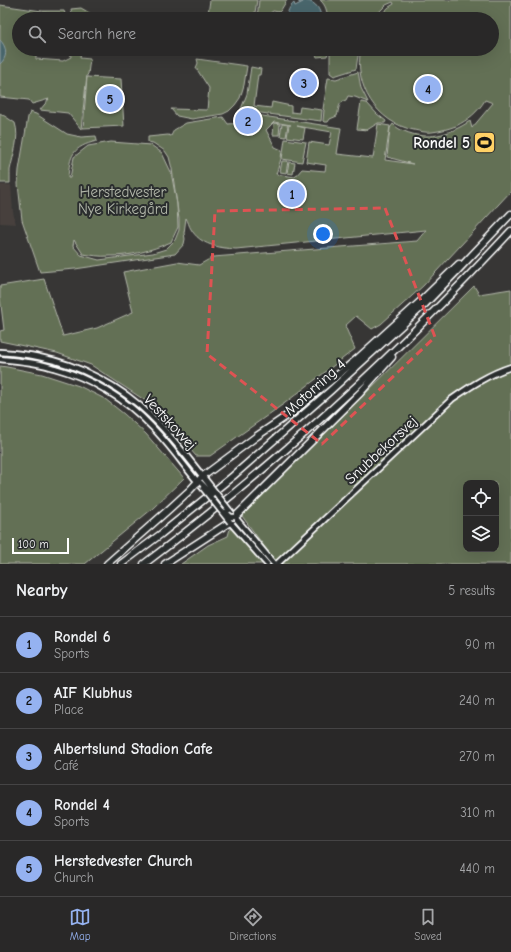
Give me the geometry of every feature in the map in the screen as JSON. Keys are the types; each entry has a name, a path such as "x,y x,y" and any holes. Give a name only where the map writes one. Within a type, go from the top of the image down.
{"highway":[{"name":"Motorring 4","path":"121,564 233,476 330,392 425,304 511,214"},
{"name":"Motorring 4","path":"144,564 276,458 338,403 428,318 511,231"},
{"path":"107,564 167,512 201,480 257,436 294,411 357,359 422,300 457,265 489,238"},
{"path":"165,564 233,519 360,393 428,318"}],"street":[{"name":"Vestskovvej","path":"0,352 40,357 65,364 108,383 132,400 169,434 201,480 203,488 211,499 233,519"},
{"name":"Vestskovvej","path":"0,359 36,363 54,367 97,384 116,396 154,429 229,510 233,519"},
{"name":"Snubbekorsvej","path":"275,564 452,399 486,377 511,367"},
{"path":"233,519 267,564"},
{"path":"233,519 275,564"}],"highlighted area":[{"path":"385,208 435,337 322,444 207,354 215,211"}],"shaded area":[{"path":"0,185 11,185 13,212 16,224 0,223"}],"green space":[{"path":"210,0 257,0 255,12 208,12"},
{"path":"259,0 287,0 279,12 258,12"},
{"name":"Herstedvester Nye Kirkegård","path":"320,0 511,0 511,191 423,286 381,324 372,329 356,316 345,326 355,349 285,403 210,456 196,456 152,405 91,365 57,353 0,341 0,331 4,330 0,286 44,279 63,336 97,328 133,312 123,272 177,262 199,265 213,257 417,241 426,230 236,249 210,245 199,239 190,228 186,218 184,244 175,254 75,269 40,272 22,220 18,184 19,170 30,112 36,114 67,134 81,137 96,136 97,141 82,146 74,153 71,158 68,178 70,178 74,157 88,146 111,142 151,145 162,153 171,172 177,202 169,157 165,151 153,143 148,142 148,137 171,136 174,130 186,123 223,117 228,124 247,126 253,129 256,115 341,128 337,154 373,158 378,124 390,126 385,160 413,164 387,157 390,128 393,124 403,131 421,136 446,133 470,121 472,128 493,103 485,100 476,112 465,121 444,130 425,132 401,126 379,111 364,89 359,63 360,56 499,56 499,12 384,12 394,4 393,2 386,5 379,12 327,12 325,6","holes":["274,122 291,125 289,125 287,137 303,139 305,128 297,126 332,132 329,145 309,142 306,162 326,165 325,171 302,169 295,177 276,174 281,159 282,150 275,147 266,130","177,205 179,230 175,240 166,249 153,253 99,260 81,255 73,246 74,240 83,254 99,256 125,255 156,248 171,242 178,227"]},
{"path":"0,5 42,11 64,11 12,12 12,56 36,56 36,59 63,61 71,56 80,56 80,58 90,59 81,129 68,113 40,110 49,99 32,104 29,100 0,97"},
{"path":"81,8 88,12 72,12 71,9"},
{"path":"330,56 358,56 356,69 334,76 330,73"},
{"path":"197,59 247,66 240,98 229,111 223,114 192,119 177,116 171,109 207,110 209,88 196,68 198,63"},
{"path":"251,67 261,69 260,75 258,75 254,106 271,108 272,102 291,106 291,112 299,113 300,107 322,110 321,121 246,111 241,109 247,94"},
{"path":"358,72 361,88 368,102 348,96 346,100 340,104 337,116 330,119 328,122 324,122 323,109 328,78 336,79"},
{"path":"87,77 121,79 124,126 83,128"},
{"path":"361,102 367,103 386,121 385,123 378,123 367,130 357,129"},
{"path":"0,113 15,123 17,135 10,170 10,183 0,183"},
{"path":"274,123 280,124 279,135 273,135"},
{"path":"282,124 288,125 286,137 280,136"},
{"path":"285,139 306,142 302,162 282,159"},
{"path":"282,161 288,161 286,173 280,172"},
{"path":"289,162 295,163 293,174 287,173"},
{"path":"474,286 479,294 511,289 511,564 277,564 242,516"},
{"path":"0,366 42,374 79,386 105,399 146,434 184,478 152,509 85,564 0,564"},
{"path":"231,525 264,564 181,564 208,545 228,536"}],"water":[{"path":"305,0 313,3 320,12 288,12 294,3 295,6 303,2 299,3 299,1"},
{"path":"0,40 6,52 3,61 0,64"}],"place":[{"name":"Albertslund Stadion Cafe","path":"304,83"},
{"name":"Rondel 4","path":"428,89"},
{"name":"Herstedvester Church","path":"110,99"},
{"name":"AIF Klubhus","path":"248,121"},
{"name":"Rondel 5","path":"485,143"},
{"name":"Rondel 6","path":"292,194"}]}
